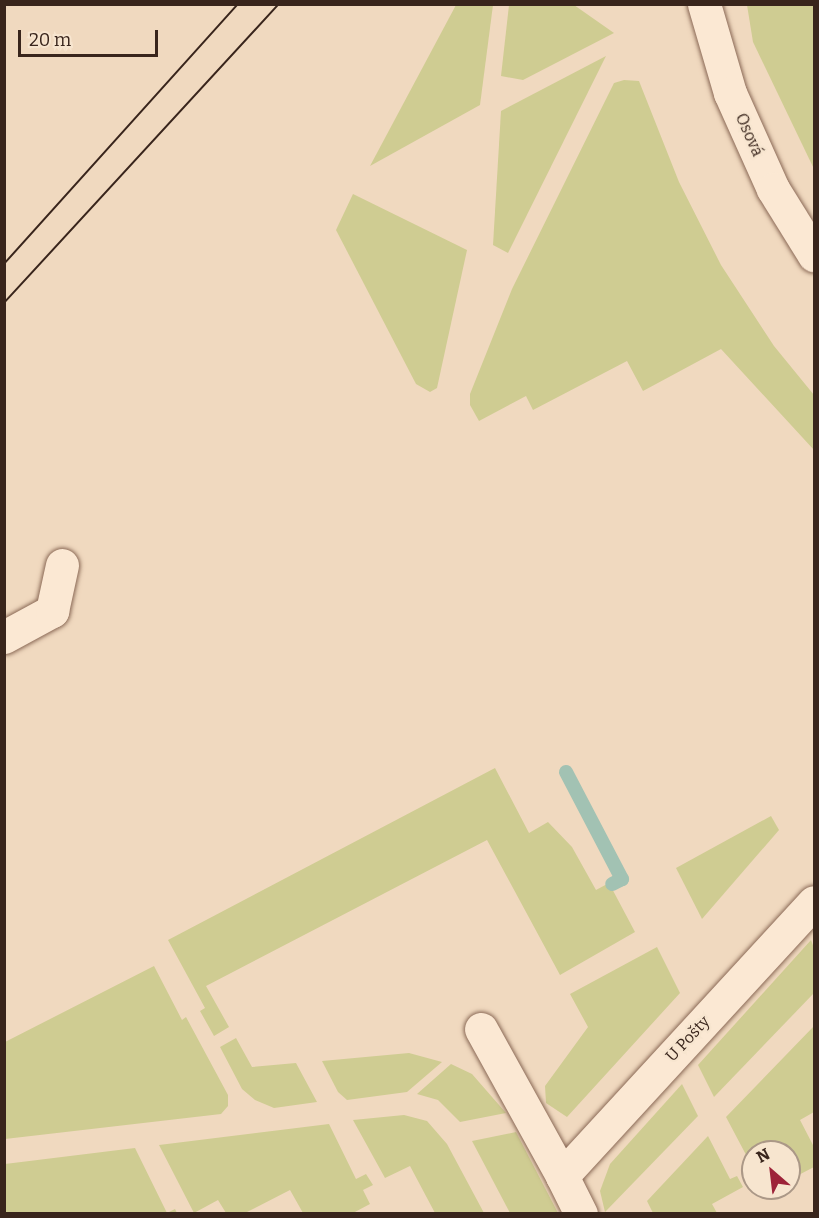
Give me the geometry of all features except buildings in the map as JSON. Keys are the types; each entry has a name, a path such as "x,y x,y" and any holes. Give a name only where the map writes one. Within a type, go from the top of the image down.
{"street":[{"name":"Osová","path":"704,4 730,93 773,189 814,255"},
{"path":"4,637 52,611 62,565"},
{"name":"U Pošty","path":"562,1176 814,902"},
{"path":"481,1029 581,1214"}],"shaded area":[{"path":"456,5 493,5 480,105 370,166"},
{"path":"509,5 574,5 614,33 523,80 501,76"},
{"path":"747,5 814,5 814,169 753,42"},
{"path":"606,56 508,253 493,245 501,111"},
{"path":"624,80 639,81 679,182 721,265 774,346 814,395 814,450 721,349 643,391 627,361 533,410 526,396 479,421 470,405 470,394 512,289 614,83"},
{"path":"353,194 467,250 437,388 430,392 416,384 336,230"},
{"path":"495,768 529,833 548,822 572,847 596,890 609,883 635,932 560,975 487,840 206,986 229,1027 214,1036 200,1011 205,1008 168,940"},
{"path":"771,816 779,830 702,919 676,868"},
{"path":"811,940 814,948 814,993 714,1097 698,1065"},
{"path":"657,947 680,993 567,1117 546,1103 545,1086 588,1027 570,994"},
{"path":"154,966 182,1020 186,1017 228,1095 228,1106 221,1114 5,1139 5,1042"},
{"path":"814,1026 814,1112 800,1120 814,1147 814,1167 801,1174 801,1140 741,1140 741,1145 726,1117"},
{"path":"236,1038 252,1067 296,1063 317,1102 274,1108 255,1100 242,1089 220,1047"},
{"path":"409,1053 442,1062 407,1092 347,1100 338,1092 322,1061"},
{"path":"451,1064 472,1074 506,1113 460,1122 438,1100 417,1094"},
{"path":"682,1084 698,1116 605,1212 600,1191 610,1164"},
{"path":"404,1115 427,1121 447,1144 484,1213 435,1213 410,1166 385,1178 353,1120"},
{"path":"329,1124 356,1179 366,1174 373,1185 363,1190 370,1204 353,1213 303,1213 290,1190 245,1213 226,1213 218,1200 194,1213 159,1145"},
{"path":"516,1132 558,1213 510,1213 472,1141"},
{"path":"708,1136 730,1179 737,1176 741,1183 741,1188 712,1204 717,1213 653,1213 647,1201"},
{"path":"135,1148 167,1213 5,1213 5,1164"}],"waterway":[{"path":"566,772 622,879 612,884"}],"tram line":[{"path":"4,264 238,4"},
{"path":"4,303 279,4"}]}
